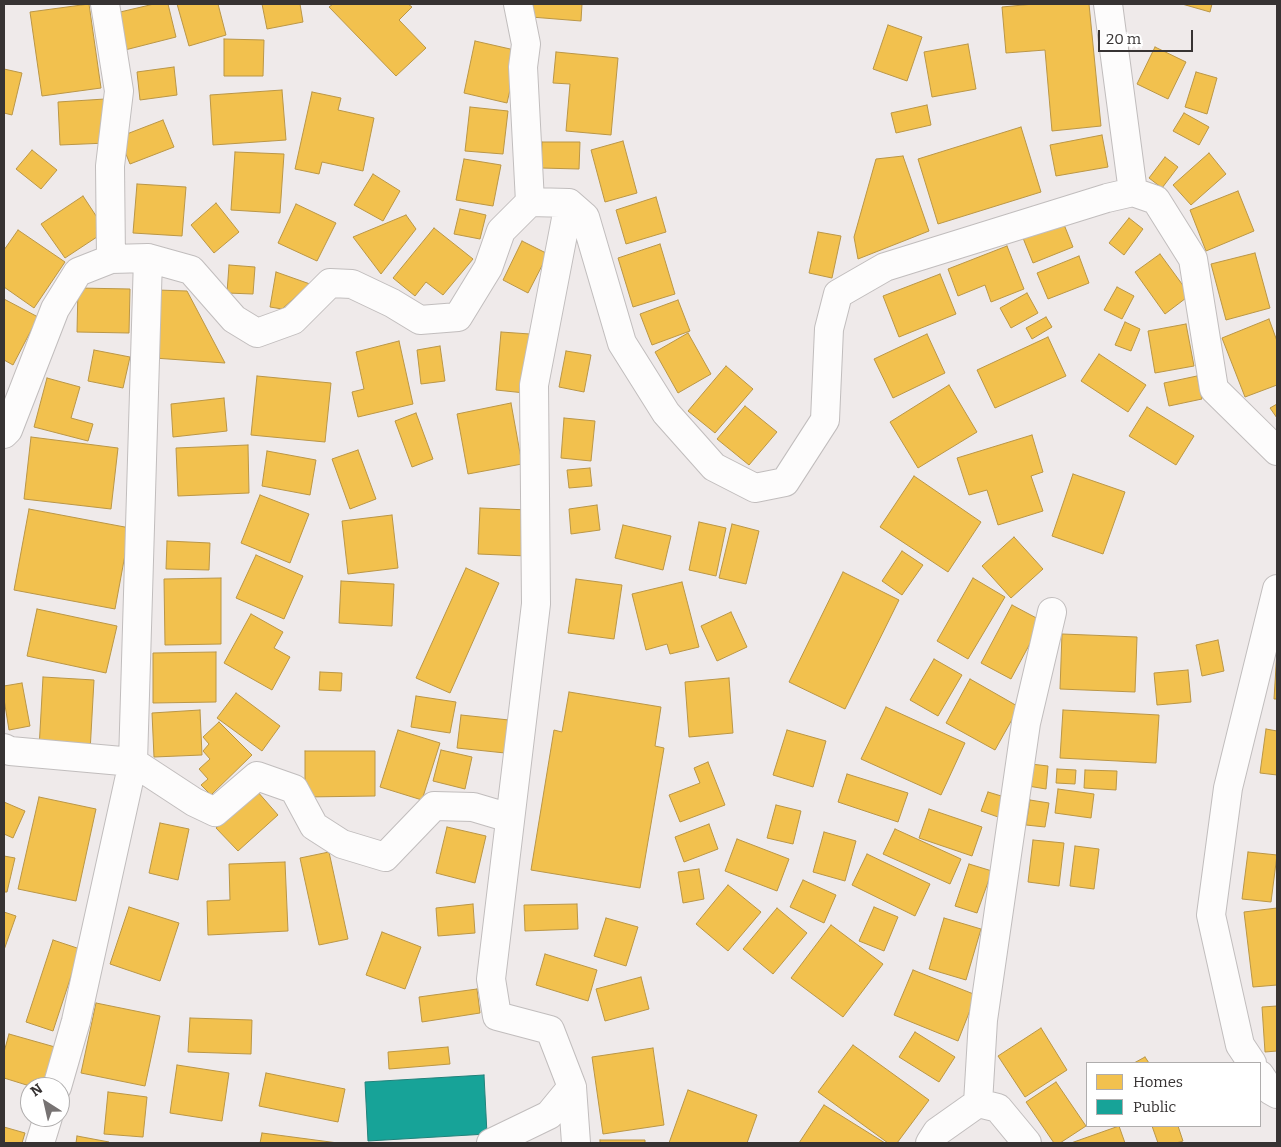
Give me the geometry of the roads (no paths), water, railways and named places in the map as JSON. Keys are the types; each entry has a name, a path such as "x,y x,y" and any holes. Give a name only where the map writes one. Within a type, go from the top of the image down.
{"street":[{"path":"105,4 119,91 110,166 111,259"},
{"path":"518,4 526,44 523,67 530,202"},
{"path":"1108,4 1133,192"},
{"path":"4,434 8,430 55,309 78,272 111,259 148,258 191,270 234,319 257,333 293,320 330,283 352,284 392,302 420,320 458,317 488,268 501,231 530,202 569,204 585,217 622,343 666,413 714,467 755,488 785,482 825,420 829,329 838,294 885,267 1107,198 1133,192 1156,200 1193,259 1214,389 1277,451"},
{"path":"569,204 534,385 536,604 491,979 497,1016 550,1030 572,1087 576,1143"},
{"path":"59,1077 76,1021 133,762 148,258"},
{"path":"1251,1062 1240,1045 1211,915 1228,788 1277,589"},
{"path":"978,1103 983,1020 1026,723 1052,612"},
{"path":"4,748 10,751 133,762 194,802 215,812 257,776 294,790 314,826 342,844 385,857 434,806 472,808 510,818"},
{"path":"1261,1076 1270,1090 1277,1094"},
{"path":"491,1143 549,1115 572,1087"},
{"path":"930,1143 937,1132 978,1103 998,1108 1027,1143"},
{"path":"40,1143 45,1127"}]}
